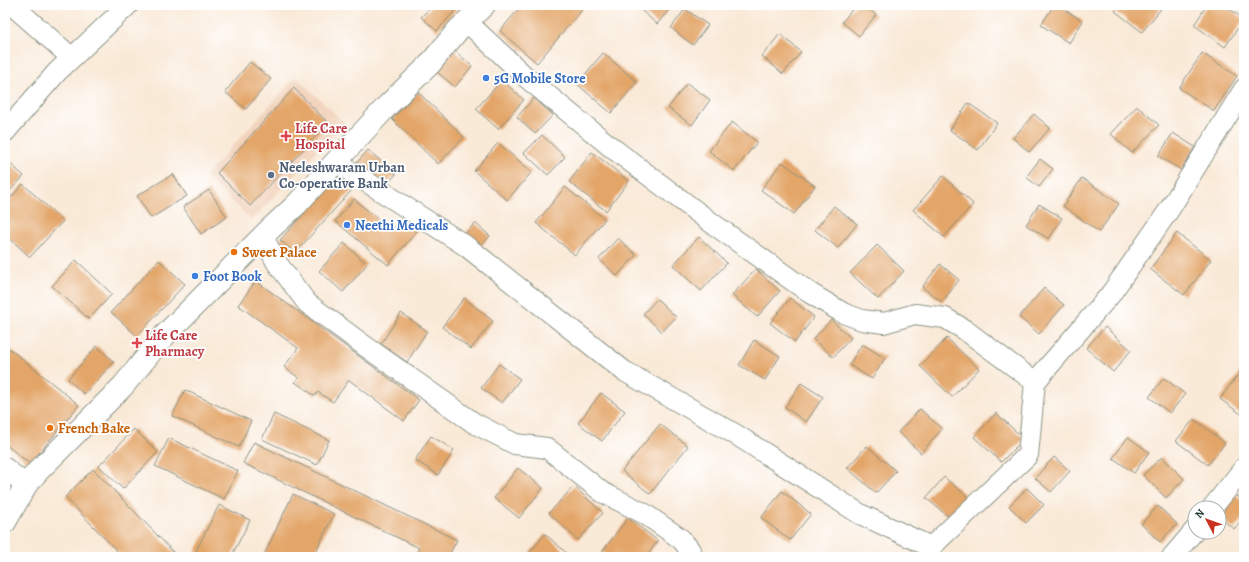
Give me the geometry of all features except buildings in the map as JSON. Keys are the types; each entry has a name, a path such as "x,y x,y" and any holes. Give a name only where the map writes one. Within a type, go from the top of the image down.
{"main road":[{"path":"5,522 26,485 38,471 123,386 164,336 263,236 296,205 388,105 429,65 484,5"}],"street":[{"path":"12,5 72,58"},
{"path":"5,132 57,72 128,5"},
{"path":"467,22 528,79 612,147 709,221 810,293 843,313 862,320 884,323 915,314 945,318 965,330 1035,382"},
{"path":"336,162 466,246 624,371 736,434 860,514 931,547 1028,455 1035,382 1110,295 1169,210 1244,90"},
{"path":"263,236 277,263 307,303 474,423 515,444 547,448 602,492 645,514 681,540 690,550 687,557"},
{"path":"5,468 26,485"},
{"path":"1218,500 1244,468"},
{"path":"1172,557 1187,539"}],"shaded area":[{"name":"Life Care Hospital","path":"296,77 344,122 252,220 205,176"}],"place":[{"name":"5G Mobile Store","path":"486,78"},
{"name":"Life Care Hospital","path":"286,136"},
{"name":"Neeleshwaram Urban Co-operative Bank","path":"271,175"},
{"name":"Neethi Medicals","path":"347,225"},
{"name":"Sweet Palace","path":"234,252"},
{"name":"Foot Book","path":"195,276"},
{"name":"Life Care Pharmacy","path":"137,343"},
{"name":"French Bake","path":"50,428"}]}
